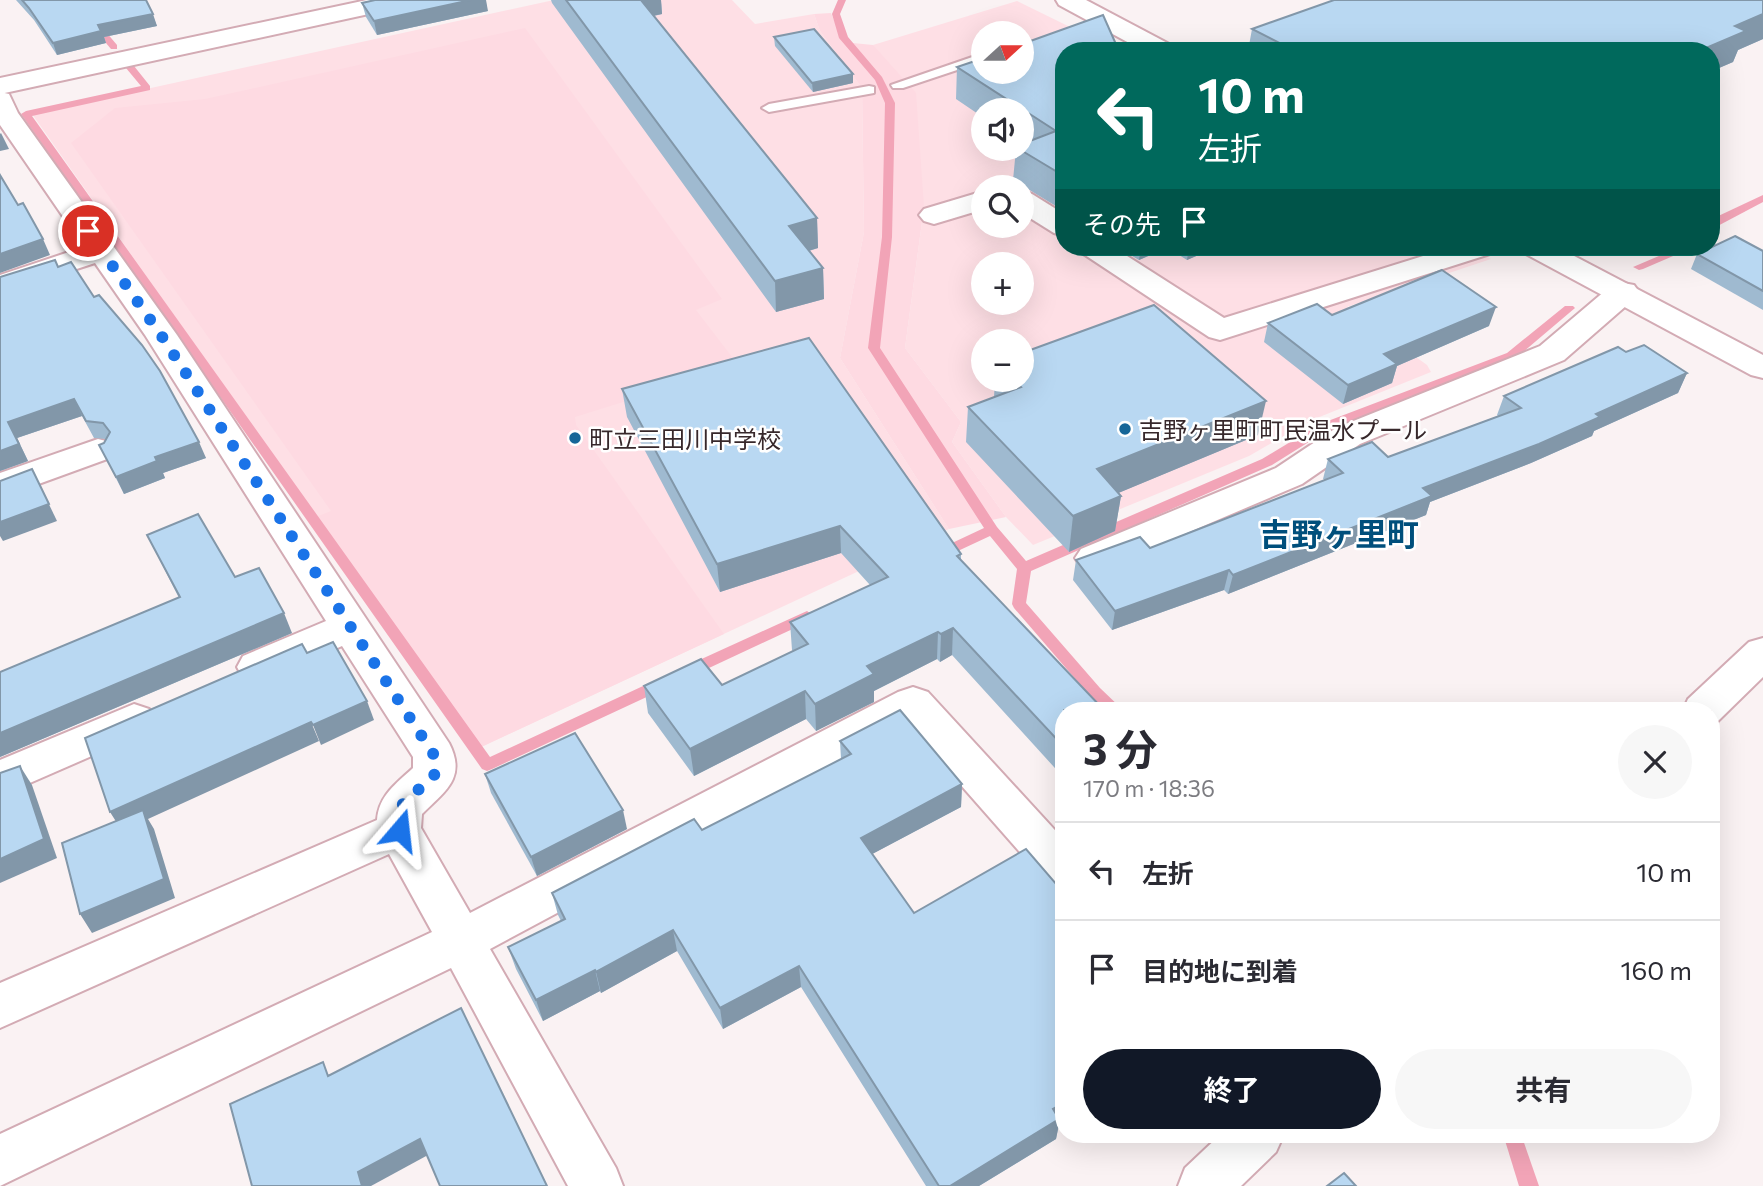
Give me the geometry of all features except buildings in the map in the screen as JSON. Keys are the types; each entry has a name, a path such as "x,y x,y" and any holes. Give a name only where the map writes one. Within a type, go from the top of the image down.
{"street":[{"path":"0,86 401,0"},
{"path":"1068,0 1091,22 1141,42"},
{"path":"0,100 5,113 161,335 434,755 435,774 400,807 400,830 597,1186"},
{"path":"934,215 971,204"},
{"path":"1034,208 1055,221"},
{"path":"0,285 102,251"},
{"path":"1108,256 1220,330 1454,256"},
{"path":"1553,256 1763,368"},
{"path":"1085,561 1289,476 1348,436 1552,354 1623,292"},
{"path":"0,486 98,450"},
{"path":"226,681 351,626"},
{"path":"1711,702 1763,653"},
{"path":"0,1161 461,941 913,703 1055,861"},
{"path":"0,779 163,708"},
{"path":"0,1006 400,830"},
{"path":"1204,1186 1249,1143"}],"lane":[{"path":"898,85 971,61"},
{"path":"769,108 869,90"}],"shaded area":[{"name":"町立三田川中学校","path":"554,0 732,0 755,24 814,14 820,31 862,88 864,232 840,358 949,529 479,748 32,114"},
{"path":"1017,1 1101,42 1055,42 1055,256 1486,256 1491,259 1347,307 1427,365 1431,372 1312,420 1249,456 1033,545 1006,517 952,442 961,422 905,348 924,207 873,45"},
{"path":"831,13 843,42 873,45 916,93 924,207 905,348 961,422 952,442 1006,517 949,529 840,358 864,232 862,88 820,31 814,14"},
{"name":"町立三田川中学校","path":"525,28 722,299 696,310 739,366 575,417 576,425 724,634 479,748 316,517 331,511 71,143 115,108 205,99"}],"waterway":[{"path":"74,0 114,47"},
{"path":"842,0 836,14 844,38 879,79 890,103 887,237 874,348 992,530"},
{"path":"131,68 147,88 26,114 487,765 661,684"},
{"path":"1720,219 1763,198"},
{"path":"1639,267 1666,256"},
{"path":"1024,568 1267,462 1324,427 1511,356 1569,308"},
{"path":"940,554 992,530"},
{"path":"992,530 1024,568"},
{"path":"1024,568 1019,604 1106,702"},
{"path":"689,671 807,616"},
{"path":"1515,1143 1529,1186"}],"place":[{"name":"吉野ヶ里町町民温水プール","path":"1125,429"},
{"name":"町立三田川中学校","path":"575,438"}],"district":[{"name":"吉野ヶ里町","path":"1339,533"}],"route":[{"path":"88,231 161,335 434,755 435,774 400,807 400,830"}]}
